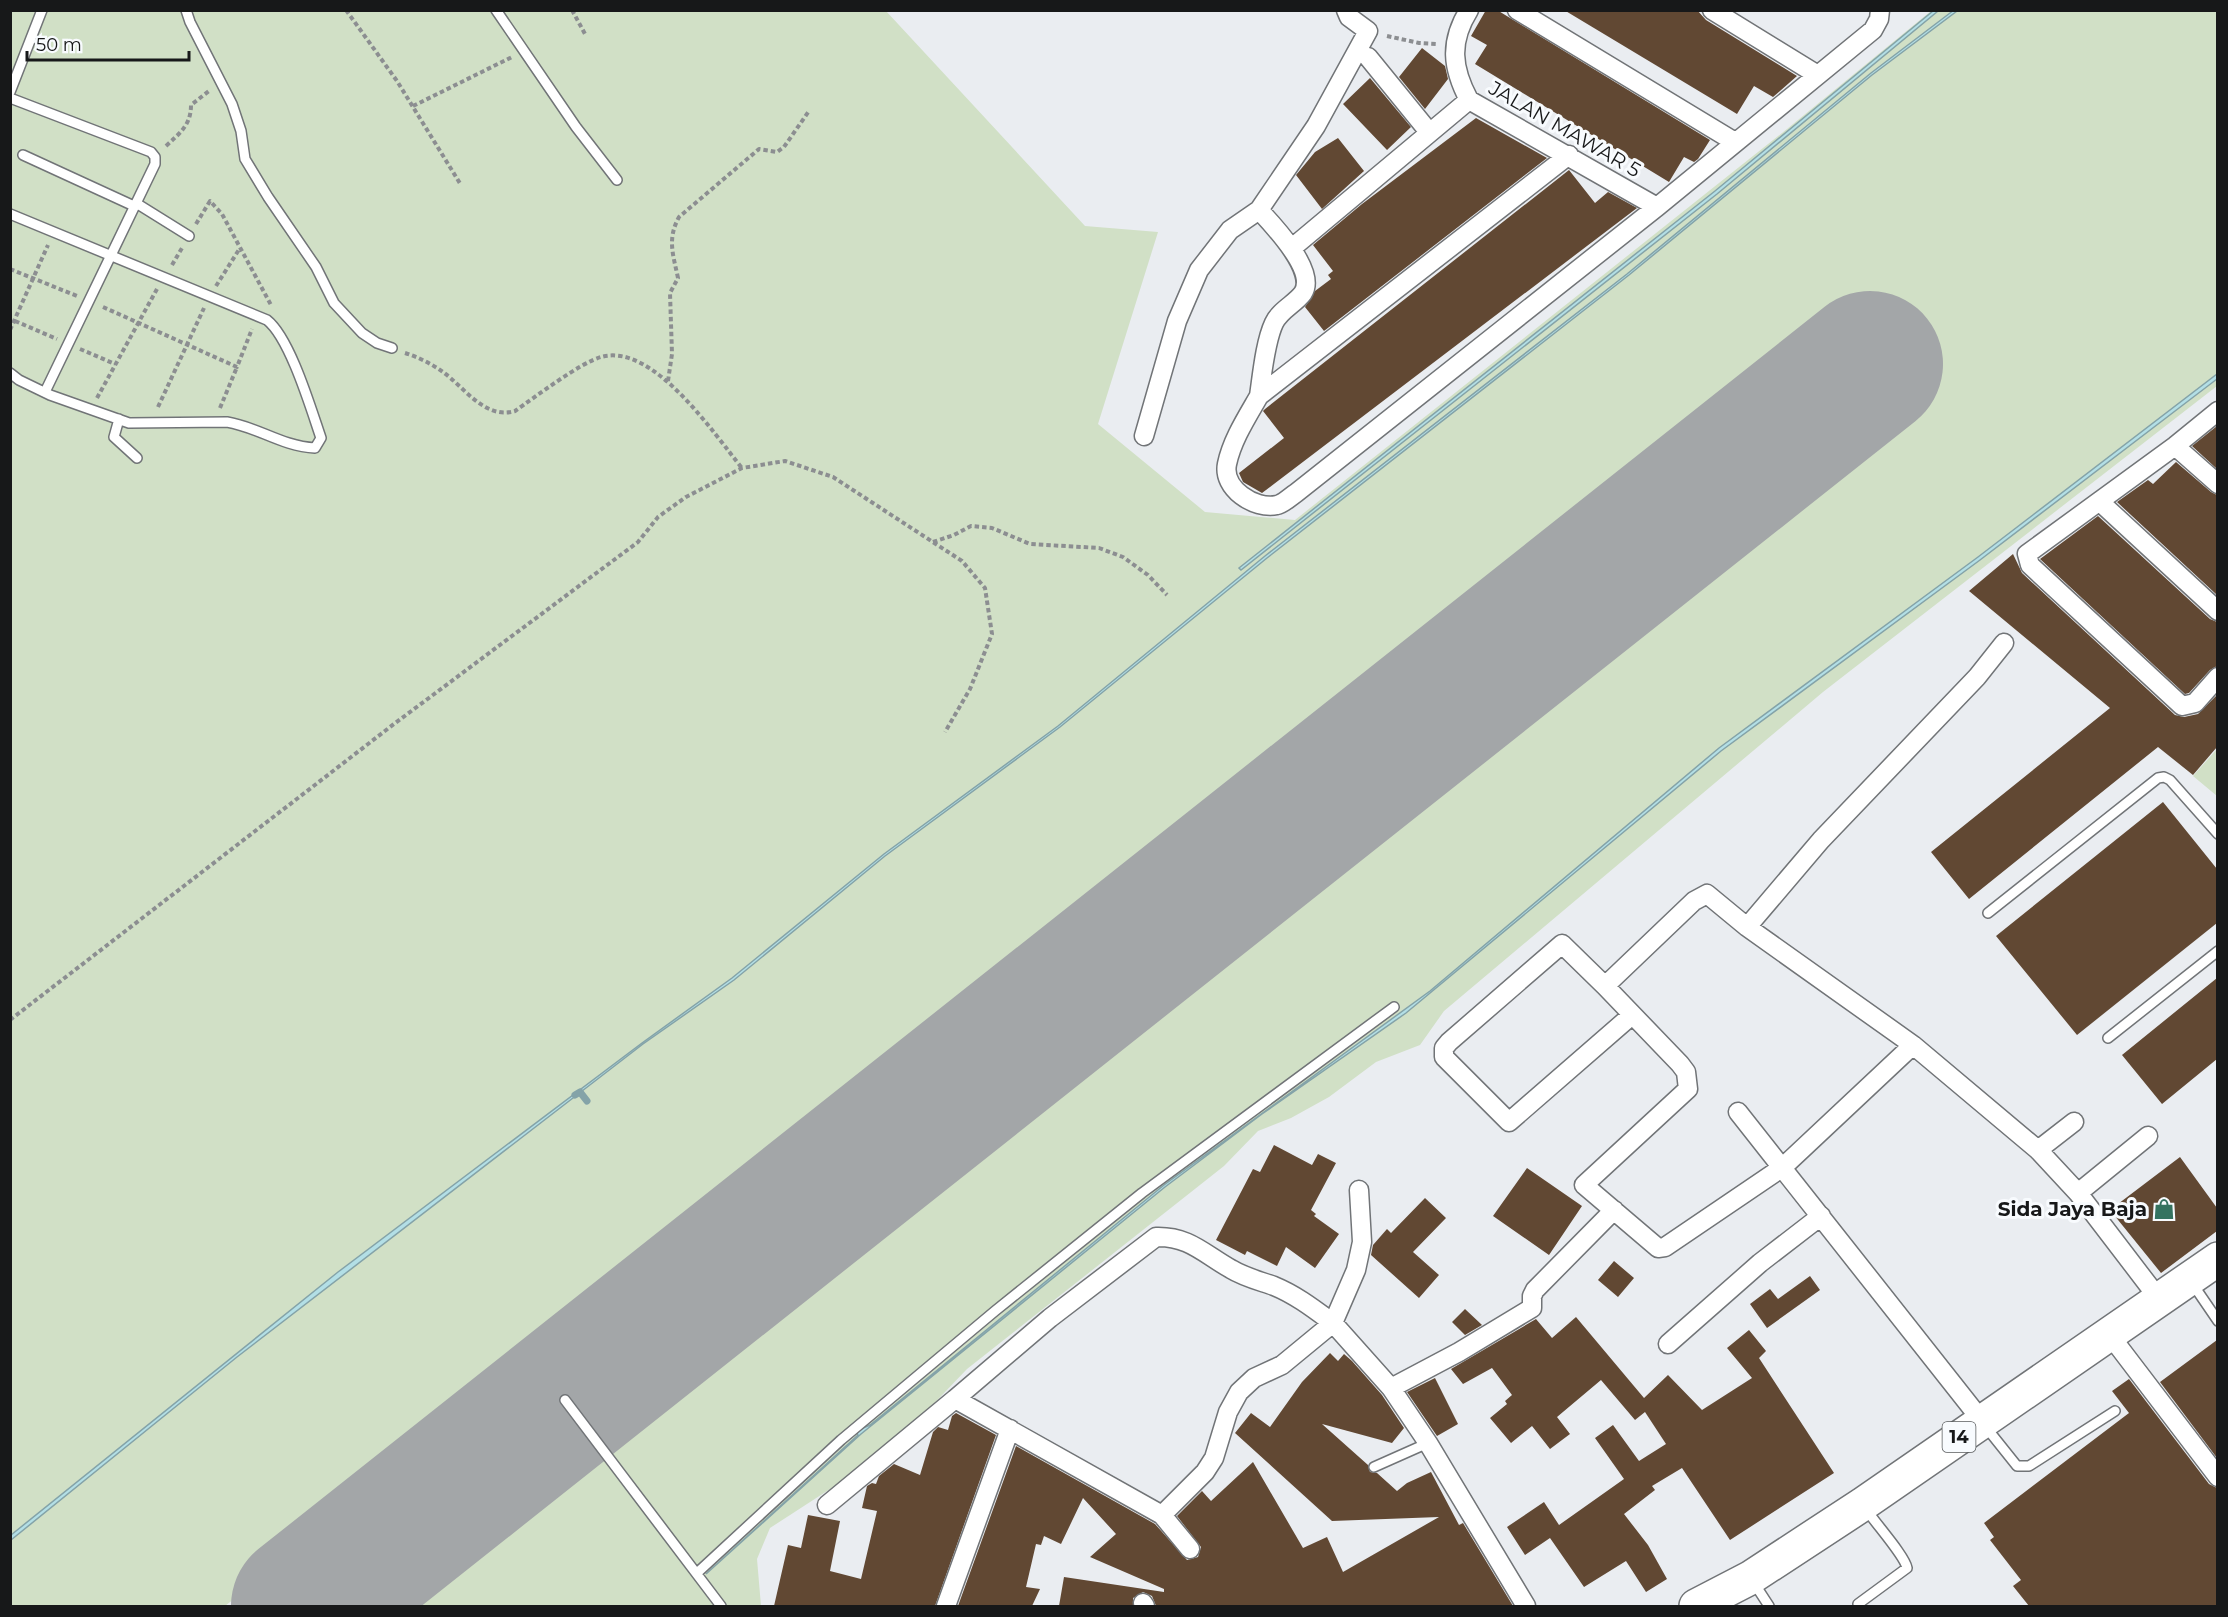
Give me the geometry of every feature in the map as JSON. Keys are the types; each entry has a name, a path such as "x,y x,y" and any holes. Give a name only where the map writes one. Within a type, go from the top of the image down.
{"highway":[{"name":"14","path":"1696,1606 1750,1578 1863,1504 2217,1259"}],"street":[{"path":"1144,436 1177,321 1199,270 1230,230 1259,210 1316,126 1368,31 1349,17 1346,10"},
{"path":"1454,45 1470,10"},
{"path":"1517,10 1735,142"},
{"path":"1712,10 1816,74"},
{"path":"1259,210 1292,248 1302,269 1305,289 1274,324 1259,396 1232,450 1227,465 1227,478 1235,490 1246,498 1259,504 1279,505 1657,207 1872,30 1879,19 1880,10"},
{"name":"JALAN MAWAR 5","path":"1454,45 1460,84 1469,100 1657,207"},
{"path":"1368,57 1429,132"},
{"path":"1292,248 1469,100"},
{"path":"1259,396 1569,155"},
{"path":"2217,411 2175,446 2027,554 2030,565 2182,706 2195,703 2217,676"},
{"path":"2175,446 2217,484"},
{"path":"2100,502 2217,611"},
{"path":"1747,927 1821,840 1977,677 2004,643"},
{"path":"1605,986 1701,896 1707,894 1747,927 1913,1045 2038,1150 2078,1192 2159,1299"},
{"path":"1632,1015 1509,1122 1444,1057 1444,1048 1449,1042 1562,944 1605,986 1686,1072 1688,1089 1584,1185 1660,1248 1783,1167 1913,1045"},
{"path":"1738,1112 1982,1421"},
{"path":"2038,1150 2074,1122"},
{"path":"2078,1192 2148,1136"},
{"path":"1162,1515 1205,1472 1214,1458 1228,1412 1239,1392 1254,1378 1282,1365 1333,1323 1356,1270 1362,1242 1359,1190"},
{"path":"1390,1388 1532,1308 1532,1296 1535,1290 1614,1210"},
{"path":"1668,1344 1760,1263 1821,1216"},
{"path":"827,1505 1050,1318 1156,1237 1184,1240 1199,1246 1232,1270 1286,1292 1333,1323 1390,1388 1428,1443 1526,1606"},
{"path":"2109,1334 2217,1477"},
{"path":"955,1399 1162,1515 1190,1549"},
{"path":"946,1606 1010,1429"}],"lane":[{"path":"10,92 42,10"},
{"path":"186,10 232,104 241,131 245,159 268,197 316,267 334,303 362,333 377,343 392,348"},
{"path":"496,10 617,180"},
{"path":"10,98 151,152 155,157 154,164 45,393"},
{"path":"23,155 135,204 189,236"},
{"path":"10,214 210,296 275,326 286,345 321,438 315,448 282,443 237,423 129,423 45,393 10,372"},
{"path":"119,419 114,437 136,458"},
{"path":"1988,913 2158,778 2164,777 2170,780 2217,834"},
{"path":"2108,1038 2217,951"},
{"path":"697,1573 841,1440 1004,1304 1142,1193 1394,1007"},
{"path":"2188,1279 2217,1321"},
{"path":"565,1400 721,1606"},
{"path":"1982,1421 2017,1466 2029,1466 2115,1411"},
{"path":"1374,1467 1428,1443"},
{"path":"1858,1604 1907,1568 1906,1561 1880,1531 1863,1504"},
{"path":"1750,1578 1769,1606"}],"path":[{"path":"346,10 413,106 461,185"},
{"path":"572,10 585,34"},
{"path":"1368,31 1419,43 1454,45"},
{"path":"413,106 523,51"},
{"path":"155,157 177,137 191,119 191,105 214,87 223,87"},
{"path":"668,382 672,354 670,294 678,278 670,252 671,231 679,217 759,149 777,152 784,147 809,111"},
{"path":"10,330 53,232"},
{"path":"152,422 210,296 240,248"},
{"path":"10,269 89,300 237,367"},
{"path":"214,422 257,316"},
{"path":"392,348 418,357 443,372 479,404 505,414 515,411 601,356 625,357 658,372 693,406 742,468"},
{"path":"10,1020 394,724 638,542 658,517 686,498 742,468 785,461 833,477 962,561 986,588 992,634 970,689 945,732"},
{"path":"933,542 971,526 992,528 1030,544 1099,548 1123,557 1148,575 1167,595"}],"green space":[{"path":"11,11 886,11 1085,226 1158,232 1098,424 1205,512 1295,520 1787,129 1931,11 2217,11 2217,386 1823,692 1444,1011 1420,1045 1376,1062 1329,1097 1291,1118 1258,1131 1224,1166 967,1369 901,1438 844,1480 770,1528 757,1559 761,1606 384,1606 1899,403 1840,326 225,1606 11,1606"},
{"path":"2217,749 2217,796 2193,776"}],"water":[{"path":"1954,10 1957,11 1872,75 1629,275 1267,558 1060,727 885,856 734,980 643,1044 237,1357 11,1540 11,1535 338,1272 642,1043 732,978 884,854 1058,726 1265,556 1627,274 1871,73"},
{"path":"1933,11 1938,11 1717,194 1241,570 1239,568 1715,191"},
{"path":"2217,374 2217,379 1980,560 1721,751 1406,1013 1262,1114 1165,1187 861,1434 706,1574 858,1435 856,1431 870,1425 1164,1185 1430,991 1719,748 1978,557"}],"building":[{"path":"1486,10 1497,10 1710,140 1698,159 1694,162 1684,157 1669,182 1475,64 1487,45 1471,36"},
{"path":"1564,10 1697,10 1706,20 1797,76 1773,97 1754,86 1737,114"},
{"path":"1422,48 1445,66 1448,79 1425,109 1399,77"},
{"path":"1370,78 1411,127 1387,150 1343,104"},
{"path":"1476,118 1547,158 1324,331 1305,307 1315,291 1331,279 1328,275 1333,271 1313,245 1362,204"},
{"path":"1338,138 1364,171 1322,209 1296,175 1315,152"},
{"path":"1569,170 1595,203 1608,192 1637,208 1262,493 1243,482 1239,473 1284,438 1263,411 1265,409"},
{"path":"2217,426 2217,469 2192,446"},
{"path":"2176,462 2217,495 2217,595 2117,502 2148,480 2153,484"},
{"path":"2098,516 2210,619 2217,622 2217,666 2210,670 2189,693 2185,694 2040,559"},
{"path":"2013,554 2022,573 2175,715 2184,717 2198,714 2217,695 2217,747 2193,775 2158,747 1969,899 1931,852 2110,708 1969,591"},
{"path":"2163,802 2217,869 2217,923 2077,1035 1996,936"},
{"path":"2217,978 2217,1059 2162,1104 2122,1055"},
{"path":"1274,1145 1312,1165 1318,1154 1336,1163 1311,1210 1316,1214 1314,1216 1339,1234 1315,1268 1286,1247 1277,1266 1247,1251 1245,1255 1216,1240 1253,1169 1260,1172"},
{"name":"Sida Jaya Baja","path":"2180,1157 2217,1208 2217,1231 2161,1273 2110,1210"},
{"path":"1527,1168 1582,1206 1549,1255 1493,1216"},
{"path":"1425,1198 1446,1218 1413,1252 1439,1275 1419,1298 1371,1255 1373,1245 1387,1229 1391,1233"},
{"path":"1614,1261 1634,1278 1618,1297 1598,1280"},
{"path":"1810,1276 1820,1290 1767,1328 1750,1304 1770,1289 1778,1299"},
{"path":"1465,1309 1482,1325 1465,1335 1452,1322"},
{"path":"1576,1317 1644,1398 1668,1375 1702,1410 1752,1378 1727,1348 1749,1330 1766,1351 1759,1358 1834,1473 1730,1540 1682,1468 1652,1486 1655,1490 1624,1514 1648,1545 1667,1579 1646,1592 1626,1561 1584,1587 1550,1538 1525,1555 1507,1527 1544,1502 1559,1525 1624,1479 1595,1438 1613,1425 1639,1461 1666,1444 1645,1412 1635,1420 1601,1380 1557,1417 1570,1434 1550,1449 1532,1426 1511,1443 1490,1418 1507,1404 1505,1401 1512,1395 1492,1368 1463,1384 1451,1369 1536,1319 1552,1338"},
{"path":"2217,1340 2217,1458 2160,1382"},
{"path":"1330,1353 1338,1361 1344,1354 1352,1361 1382,1395 1404,1428 1392,1443 1322,1424 1368,1465 1370,1472 1377,1473 1397,1491 1407,1483 1431,1472 1459,1525 1463,1523 1513,1606 1156,1606 1152,1596 1143,1592 1133,1598 1133,1606 1059,1606 1064,1577 1164,1592 1164,1589 1090,1557 1116,1534 1083,1498 1061,1544 1044,1536 1041,1545 1036,1544 1026,1587 1040,1589 1032,1606 958,1606 1016,1446 1155,1524 1187,1560 1198,1557 1201,1547 1177,1516 1202,1491 1211,1501 1253,1462 1303,1548 1327,1537 1343,1572 1439,1517 1332,1521 1235,1433 1251,1413 1270,1427 1302,1382"},
{"path":"1435,1378 1458,1424 1437,1436 1407,1392"},
{"path":"2129,1379 2209,1484 2217,1488 2217,1606 2029,1606 2013,1586 2021,1580 1990,1540 1994,1537 1984,1523 2129,1413 2112,1391"},
{"path":"956,1413 996,1435 935,1606 774,1606 788,1545 801,1548 808,1515 840,1521 830,1571 861,1579 877,1511 862,1508 867,1486 872,1483 876,1484 879,1476 894,1464 920,1475 933,1432 938,1427 948,1430 952,1416"}],"waterway":[{"path":"575,1095 580,1092 587,1101"}],"runway":[{"path":"304,1606 1870,364"}],"place":[{"name":"Sida Jaya Baja","path":"2164,1209"}]}
